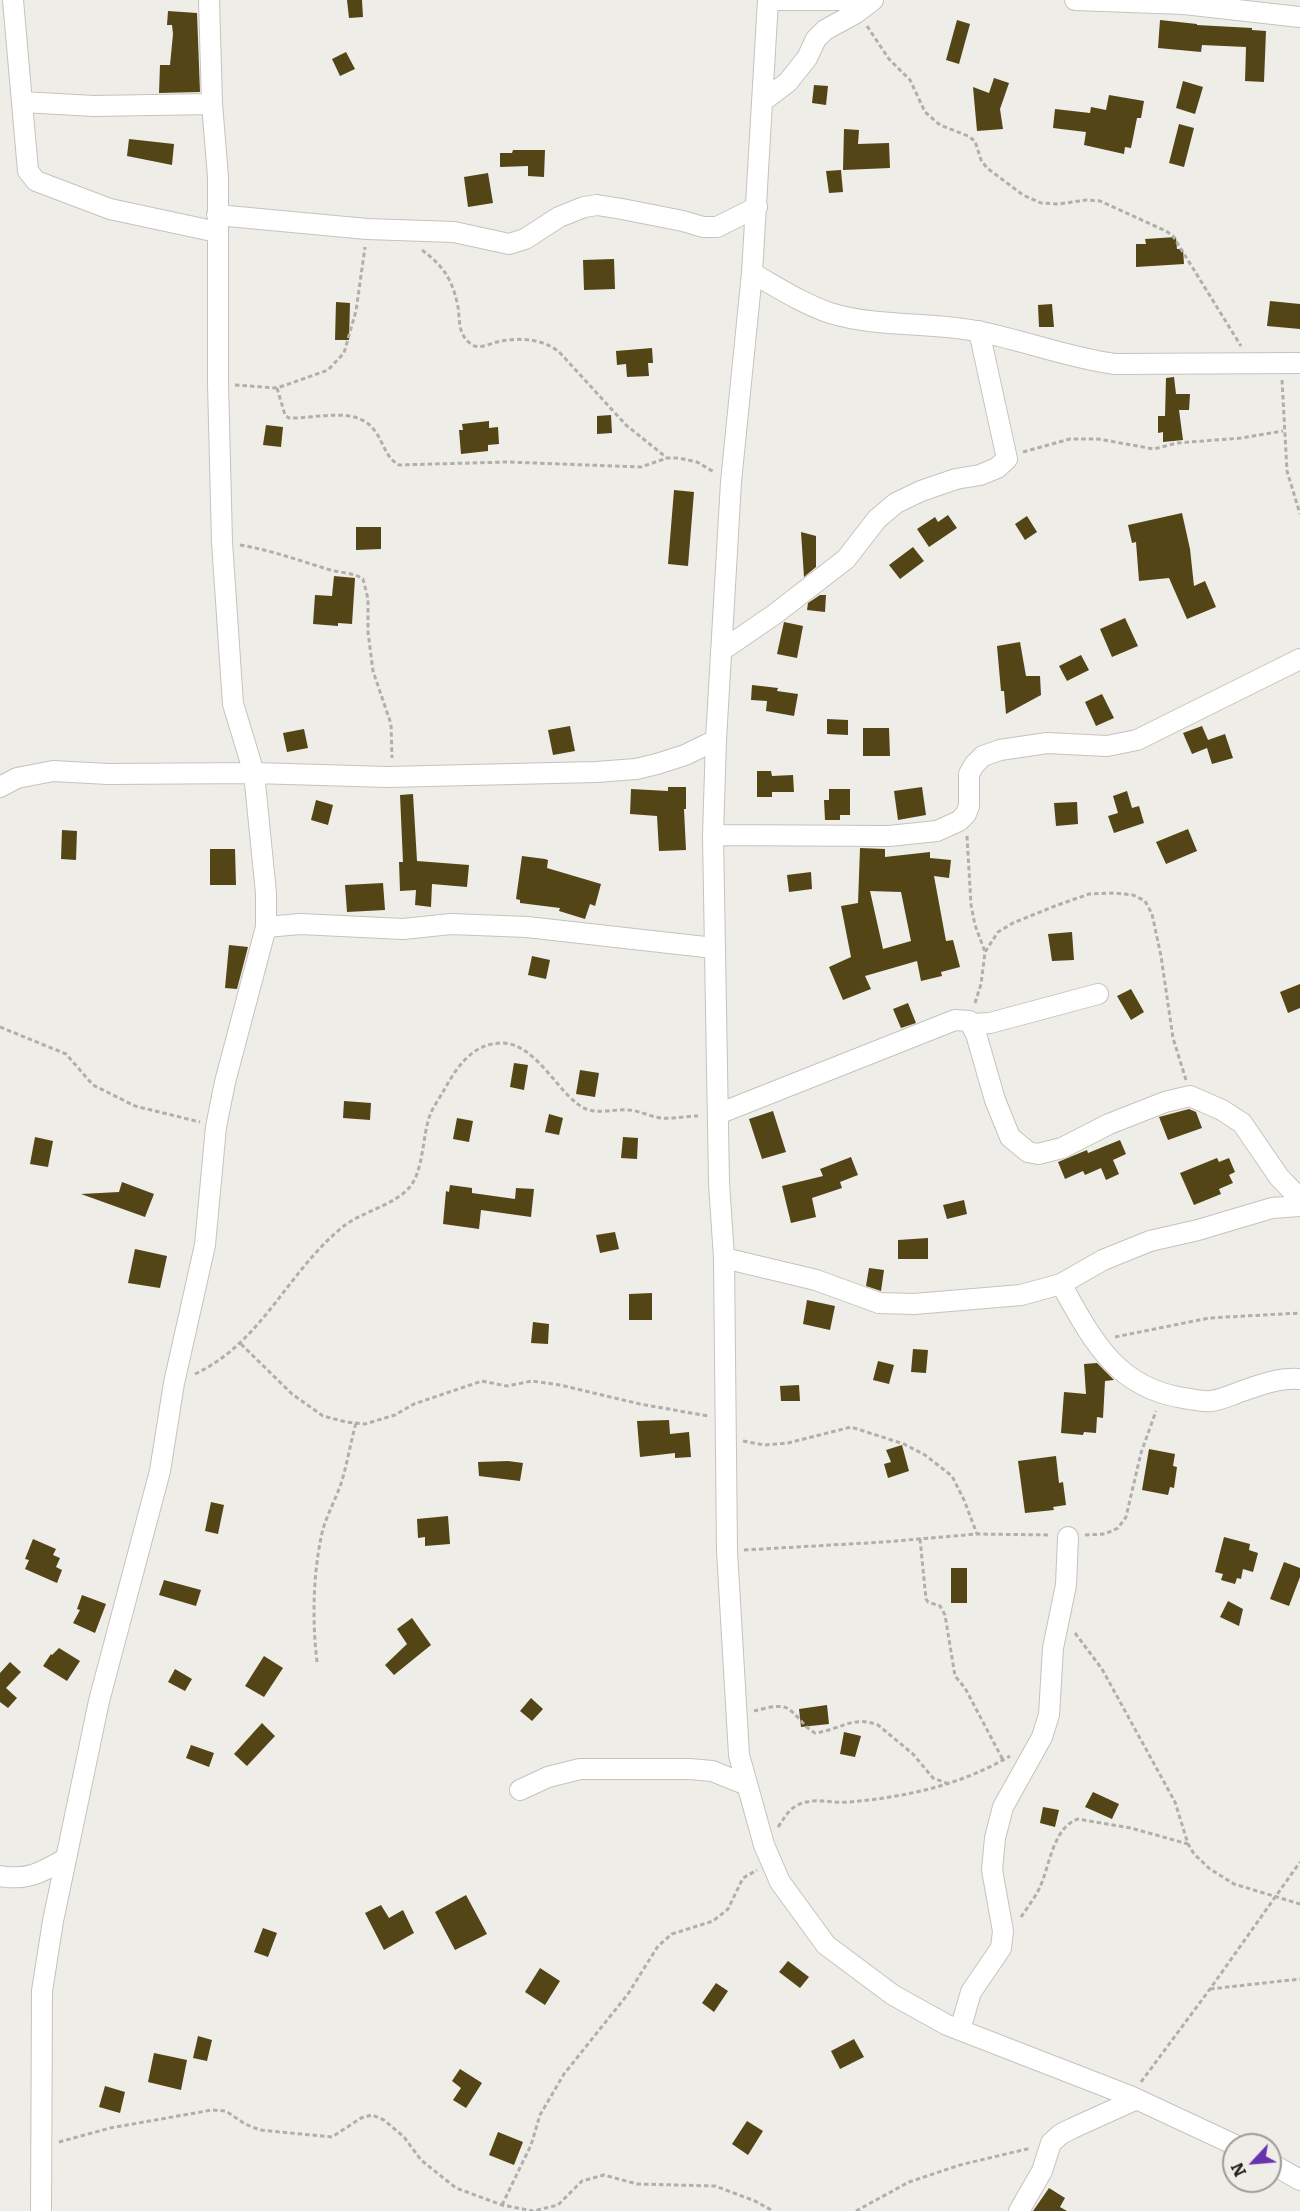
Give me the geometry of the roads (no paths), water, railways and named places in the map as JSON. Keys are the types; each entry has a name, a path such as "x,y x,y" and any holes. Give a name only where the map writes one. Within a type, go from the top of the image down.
{"street":[{"path":"13,0 28,171 36,181 110,209 217,224 454,232 510,244 525,239 559,217 584,207 597,205 683,221 703,227 717,227 757,207"},
{"path":"40,2211 42,1991 65,1859 99,1701 160,1471 174,1383 205,1245 216,1127 225,1082 266,927 266,893 254,773 233,704 222,542 218,383 218,177 212,104 209,0"},
{"path":"763,101 788,82 807,58 816,39 825,30 856,13 873,0 768,0 752,273 731,482 716,740 713,835 718,1115 724,1258 727,1551 739,1755 764,1845 780,1882 826,1945 893,1995 947,2025 1134,2098 1222,2139"},
{"path":"1075,0 1184,2 1300,17"},
{"path":"22,102 94,106 212,104"},
{"path":"752,273 794,297 830,312 866,320 979,331 1094,362 1115,364 1291,363"},
{"path":"721,651 775,614 846,559 877,519 896,503 930,488 988,472 1007,459 979,331"},
{"path":"713,835 889,836 937,831 959,821 966,814 969,806 969,774 983,756 1000,750 1047,743 1107,746 1137,740 1300,659"},
{"path":"0,787 17,778 53,771 108,774 254,773 387,777 596,772 636,769 685,754 716,740"},
{"path":"266,927 300,924 403,929 451,924 527,927 714,948"},
{"path":"718,1115 955,1020 990,1023 1098,994"},
{"path":"970,1023 995,1100 1010,1137 1028,1152 1038,1154 1062,1148 1109,1124 1165,1102 1190,1096 1222,1110 1242,1123 1279,1177 1300,1199"},
{"path":"724,1258 816,1280 879,1303 914,1304 1022,1294 1061,1284 1102,1260 1150,1241 1198,1230 1272,1208 1300,1206"},
{"path":"1061,1284 1093,1341 1124,1372 1143,1387 1162,1395 1211,1401 1276,1381 1300,1379"},
{"path":"960,2030 971,1992 1000,1948 1002,1921 992,1870 995,1838 1003,1806 1042,1737 1049,1715 1053,1648 1066,1585 1068,1537"},
{"path":"520,1790 548,1777 580,1769 712,1771 747,1785"},
{"path":"0,1876 16,1879 36,1875 65,1859"},
{"path":"1019,2211 1042,2171 1051,2143 1061,2134 1134,2098"},
{"path":"1282,2170 1300,2180"}]}
